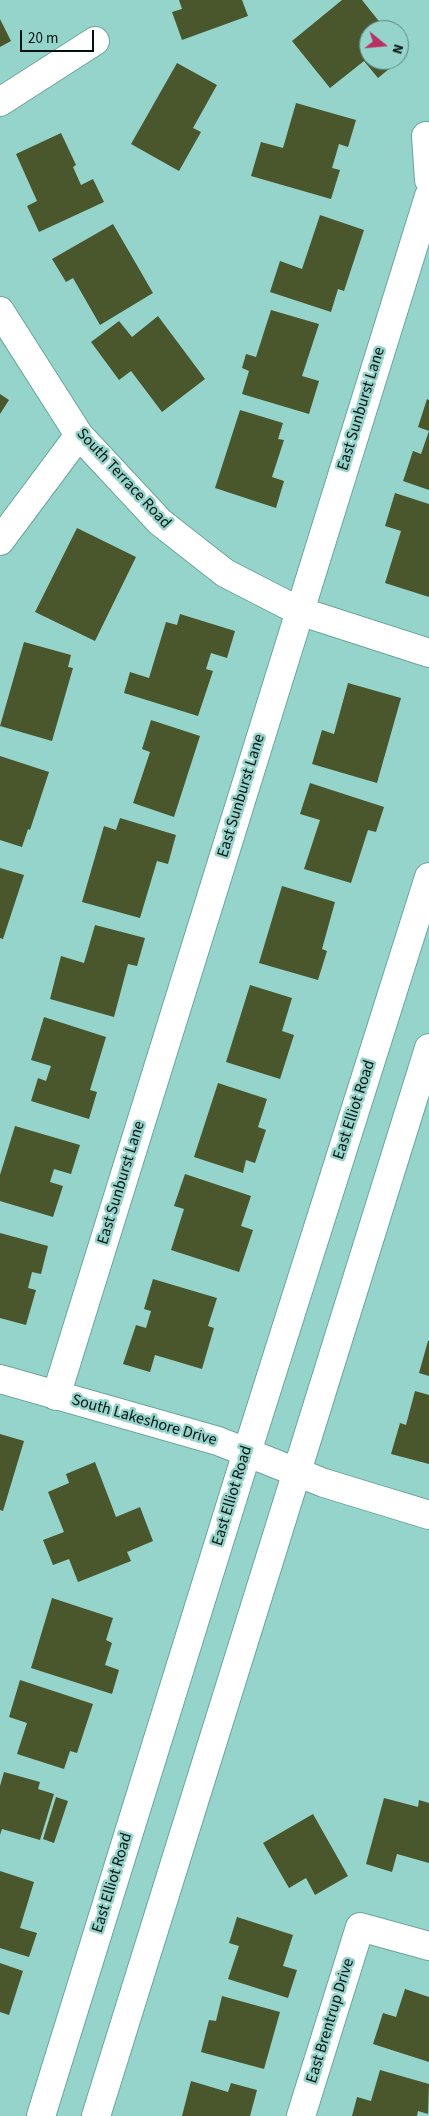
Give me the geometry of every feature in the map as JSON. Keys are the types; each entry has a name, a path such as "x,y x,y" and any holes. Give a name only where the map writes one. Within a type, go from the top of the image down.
{"street":[{"path":"0,102 95,41"},
{"path":"426,136 429,180"},
{"name":"East Sunburst Lane","path":"56,1396 429,196"},
{"name":"South Terrace Road","path":"0,311 79,435 160,522 225,572 299,611 429,653"},
{"path":"0,541 79,435"},
{"name":"East Elliot Road","path":"41,2116 247,1452 429,877"},
{"path":"96,2116 429,1048"},
{"name":"South Lakeshore Drive","path":"0,1379 218,1441 324,1483 429,1515"},
{"name":"East Brentrup Drive","path":"301,2116 360,1927 429,1946"}],"building":[{"path":"179,0 242,0 248,16 182,40 172,12 182,9"},
{"path":"342,0 362,0 378,20 359,20 359,65 330,88 292,41"},
{"path":"0,19 11,41 0,47"},
{"path":"177,63 217,85 193,128 201,132 179,171 131,144"},
{"path":"371,70 388,70 378,78"},
{"path":"296,103 356,120 348,147 339,144 332,168 340,170 331,199 251,176 261,142 283,148"},
{"path":"61,133 76,165 73,167 81,185 93,179 104,202 39,232 27,206 37,201 16,154"},
{"path":"320,215 364,230 344,291 338,289 331,312 270,292 280,261 302,269"},
{"path":"113,224 153,293 100,325 73,278 66,282 52,259"},
{"path":"271,310 319,324 302,376 319,381 309,414 242,394 249,371 242,368 246,354 256,357"},
{"path":"158,316 205,379 162,412 131,371 119,380 91,342 119,321 132,337"},
{"path":"0,394 9,400 0,414"},
{"path":"427,399 429,400 429,431 418,427"},
{"path":"240,410 283,423 278,439 284,440 272,477 284,481 276,508 215,488"},
{"path":"429,431 429,490 403,481 413,451 421,454"},
{"path":"395,493 429,504 429,597 385,583 401,531 385,526"},
{"path":"77,528 136,557 95,641 35,612"},
{"path":"180,614 235,631 227,658 211,653 206,669 213,671 198,716 124,693 130,672 149,678 166,622 177,625"},
{"path":"24,642 71,655 68,667 73,668 52,741 0,726"},
{"path":"348,683 401,698 377,783 312,764 322,730 334,734"},
{"path":"151,720 200,736 174,817 133,803 150,752 142,749"},
{"path":"0,756 49,772 30,830 28,829 22,847 0,840"},
{"path":"310,783 384,807 376,832 368,830 351,883 304,869 320,820 300,814"},
{"path":"120,818 176,835 168,864 157,861 140,918 82,902 104,826 116,830"},
{"path":"0,868 24,875 3,939 0,938"},
{"path":"282,886 335,902 322,949 327,951 318,980 259,963"},
{"path":"95,925 145,938 137,966 128,964 114,1017 50,999 61,956 84,963"},
{"path":"250,985 292,998 282,1031 294,1035 280,1079 226,1062"},
{"path":"44,1017 106,1037 90,1090 97,1092 89,1119 31,1101 38,1078 46,1081 51,1066 31,1060"},
{"path":"218,1083 267,1099 258,1127 266,1130 255,1163 246,1160 243,1173 194,1157"},
{"path":"15,1126 80,1145 71,1174 54,1169 50,1182 63,1186 53,1217 0,1201 0,1175"},
{"path":"185,1174 251,1196 241,1226 253,1230 239,1272 171,1250 184,1209 174,1206"},
{"path":"0,1233 48,1246 41,1274 32,1272 28,1288 36,1290 26,1325 0,1318"},
{"path":"153,1279 217,1298 208,1326 214,1328 202,1369 155,1355 150,1372 123,1364 136,1325 146,1328 151,1311 144,1309"},
{"path":"429,1341 429,1376 419,1373"},
{"path":"415,1391 429,1395 429,1464 391,1454 400,1423 406,1425"},
{"path":"0,1434 24,1441 3,1511 0,1510"},
{"path":"95,1462 116,1517 140,1507 153,1541 127,1552 131,1561 78,1582 69,1559 53,1565 43,1540 64,1532 48,1492 69,1483 66,1474"},
{"path":"52,1598 113,1618 106,1640 112,1643 105,1665 119,1670 112,1694 31,1668"},
{"path":"20,1680 93,1704 77,1753 70,1751 64,1769 17,1754 27,1723 9,1717"},
{"path":"4,1772 40,1782 38,1789 54,1794 40,1840 2,1829 0,1835 0,1786"},
{"path":"56,1797 68,1801 54,1843 43,1839"},
{"path":"384,1798 418,1807 419,1800 429,1803 429,1863 397,1854 392,1872 366,1864"},
{"path":"313,1814 348,1876 315,1895 306,1878 289,1888 263,1843"},
{"path":"0,1871 34,1882 20,1928 37,1933 29,1957 0,1948"},
{"path":"237,1917 293,1935 283,1966 297,1970 288,1998 228,1979 239,1946 229,1943"},
{"path":"0,1963 23,1971 9,2015 0,2012"},
{"path":"405,1989 429,1997 429,2062 373,2044 383,2013 396,2017"},
{"path":"222,1996 280,2012 264,2069 201,2052 209,2020 216,2021"},
{"path":"380,2070 429,2084 428,2114 418,2111 417,2116 352,2116 357,2097 371,2101"},
{"path":"191,2081 228,2092 231,2083 257,2090 250,2116 182,2116"}]}
